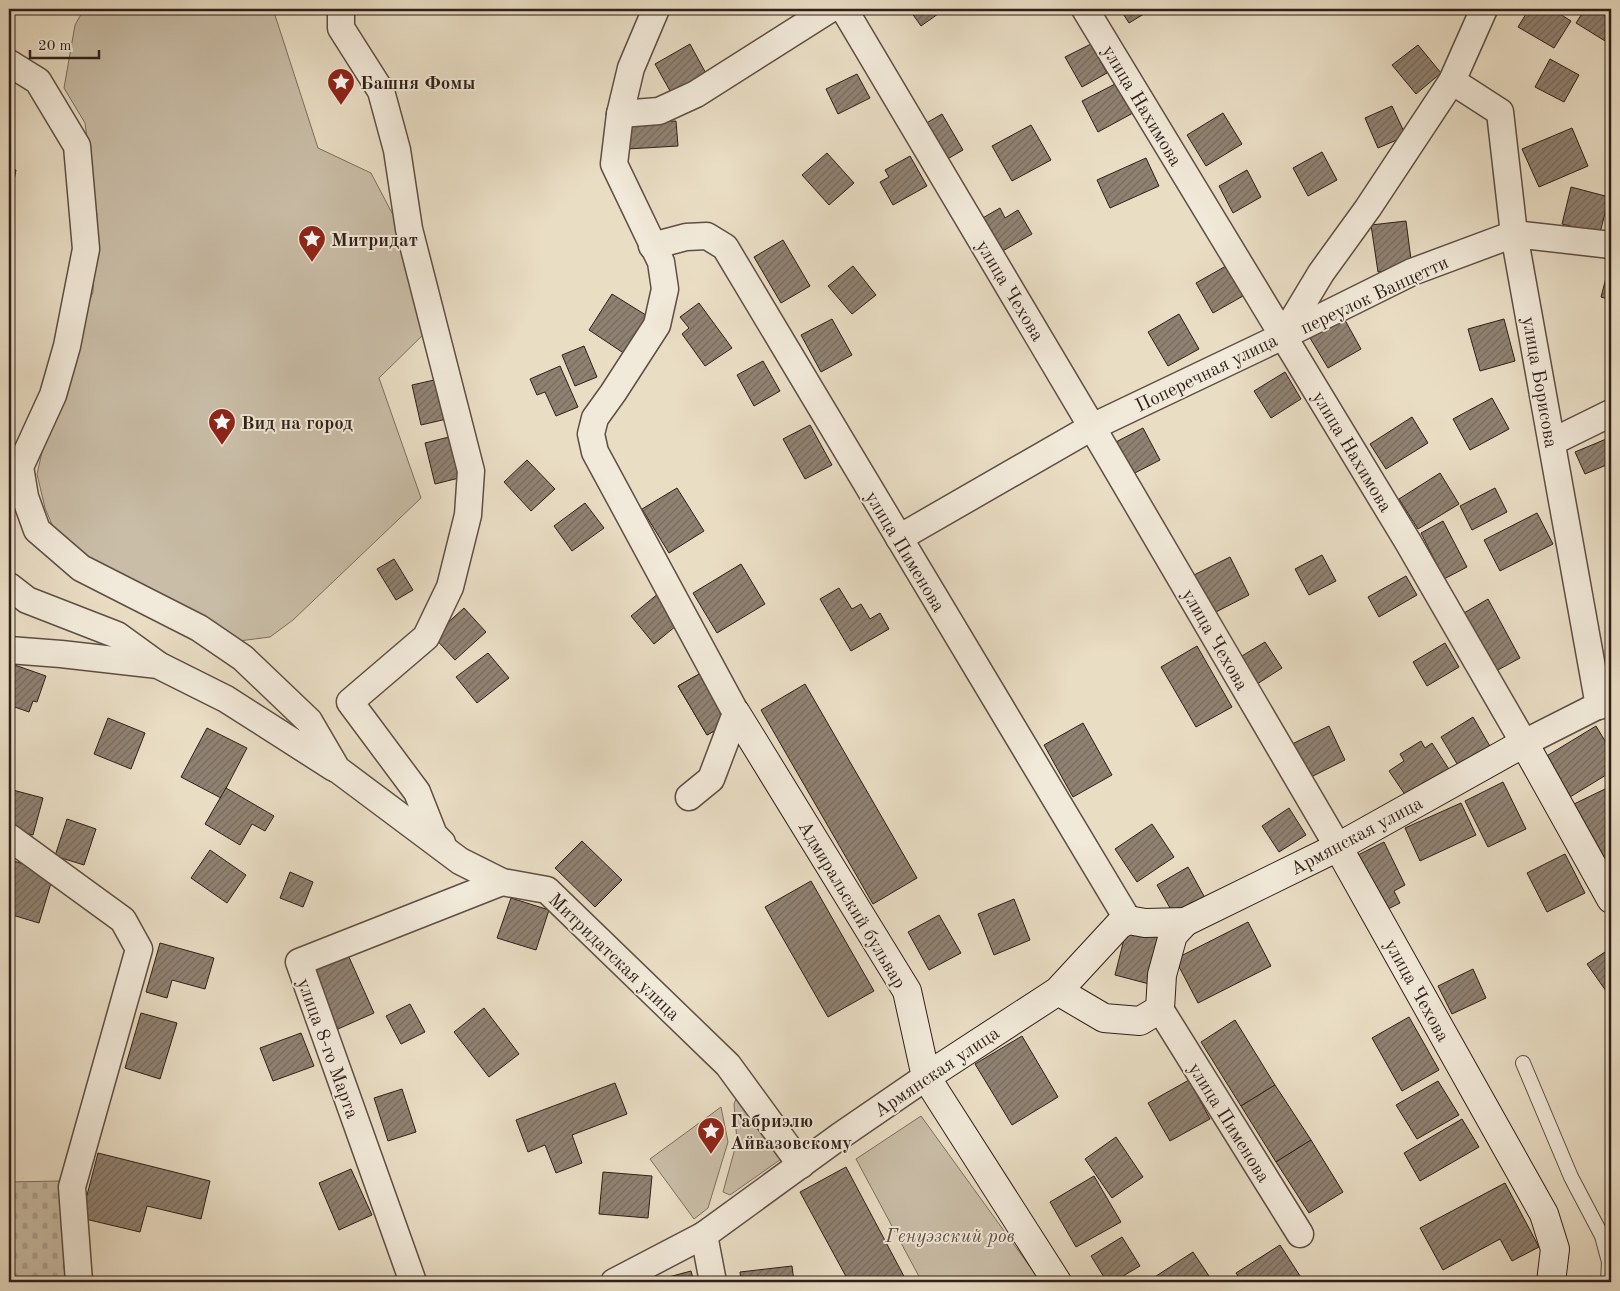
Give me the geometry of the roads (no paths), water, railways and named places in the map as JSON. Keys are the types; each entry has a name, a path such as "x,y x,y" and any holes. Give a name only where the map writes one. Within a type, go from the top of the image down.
{"street":[{"path":"341,9 341,28 381,91 397,150 409,229 471,472 468,514 450,587 426,637 350,702 417,792 434,835 460,860"},
{"path":"656,9 631,68 620,114 614,164 661,262 664,288 657,325 614,393 595,418 591,434 595,452 736,713 711,779 689,797"},
{"path":"620,114 659,111 696,94 830,9"},
{"name":"улица Чехова","path":"844,9 1338,847 1544,1214 1555,1249 1551,1282"},
{"name":"улица Нахимова","path":"1086,9 1408,542 1611,899"},
{"name":"Поперечная улица","path":"899,538 1092,427 1283,336 1321,273 1368,208 1452,81 1484,9"},
{"name":"Митридатская улица","path":"9,63 38,81 77,146 86,249 67,346 53,395 20,467 25,497 37,530 81,568 199,628 243,658 310,721 337,769 460,860 502,882 547,890 728,1066 801,1165"},
{"name":"улица Борисова","path":"1452,81 1500,112 1514,234 1552,442 1605,702"},
{"name":"переулок Ванцетти","path":"1283,336 1412,272 1514,234 1611,245"},
{"name":"улица Пименова","path":"652,246 686,236 707,236 725,247 1128,920"},
{"path":"1552,442 1611,413"},
{"path":"9,586 27,600 117,635 158,665 226,699 337,769"},
{"path":"9,650 158,665"},
{"path":"1524,743 1605,702"},
{"name":"Адмиральский бульвар","path":"736,713 907,991 926,1076 1057,1282"},
{"name":"Армянская улица","path":"1160,1009 1162,975 1173,935 1185,922 1338,847 1524,743"},
{"path":"9,837 123,920 139,950 72,1187 78,1282"},
{"name":"улица 8-го Марта","path":"413,1282 299,962 502,882"},
{"name":"Армянская улица","path":"614,1282 704,1235 926,1076 1058,991 1120,925 1128,920 1145,923 1185,922"},
{"path":"1058,991 1104,1018 1140,1021 1160,1009"},
{"name":"улица Пименова","path":"1160,1009 1300,1234"},
{"path":"704,1235 713,1282"}],"lane":[{"path":"1523,1063 1571,1177 1602,1236 1609,1262 1608,1282"}],"place":[{"name":"Башня Фомы","path":"341,106"},
{"name":"Митридат","path":"312,263"},
{"name":"Вид на город","path":"222,446"},
{"name":"Габриэлю Айвазовскому","path":"711,1155"}],"park label":[{"name":"Генуэзский ров","path":"950,1235"}]}
